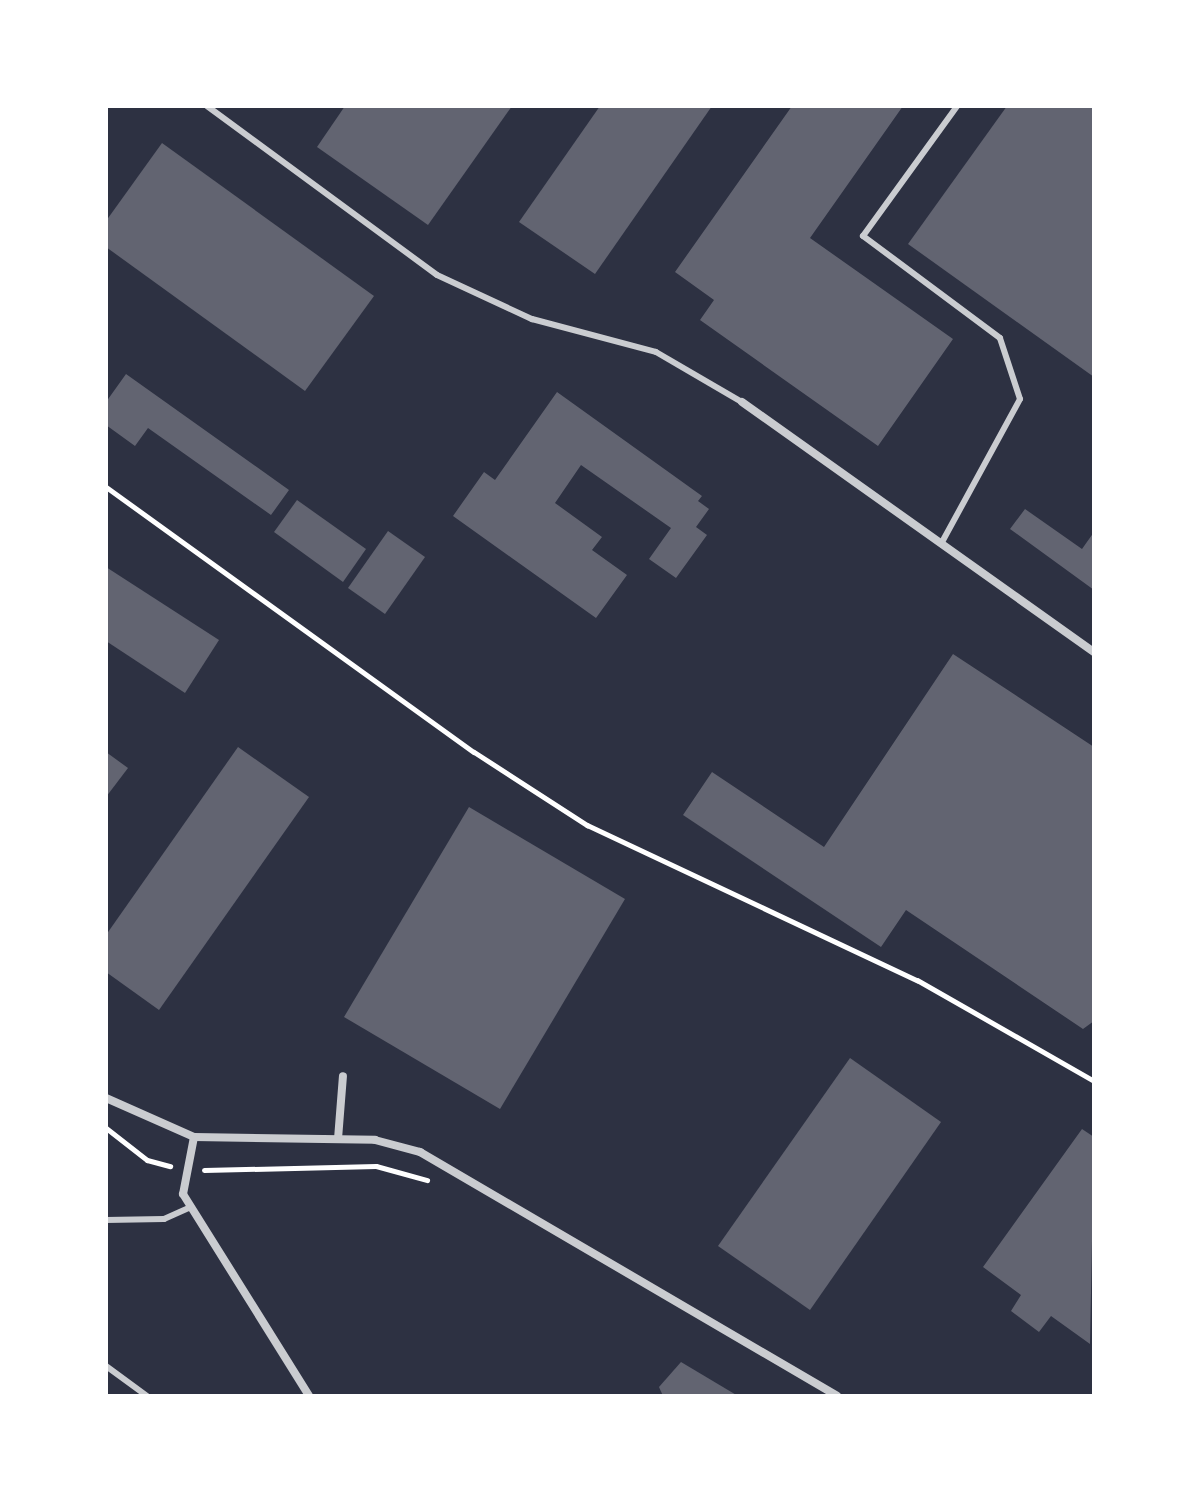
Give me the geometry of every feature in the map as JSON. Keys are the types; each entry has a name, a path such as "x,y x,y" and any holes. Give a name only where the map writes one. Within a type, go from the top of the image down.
{"street":[{"path":"742,402 1094,652"},
{"path":"338,1139 343,1076"},
{"path":"106,1098 194,1137 338,1139 420,1152 837,1396"},
{"path":"194,1137 183,1194 309,1396"}],"lane":[{"path":"207,106 437,275 532,319 656,352 742,402"},
{"path":"941,544 1020,399 1000,338 863,236 957,106"},
{"path":"106,1220 164,1219 191,1207"},
{"path":"106,1366 147,1396"}],"path":[{"path":"106,487 474,752 587,825 917,980 1094,1081"},
{"path":"106,1128 119,1135"},
{"path":"274,1167 376,1166 441,1186"}],"building":[{"path":"345,106 512,106 428,225 317,147"},
{"path":"600,106 712,106 595,274 519,222"},
{"path":"792,106 903,106 810,238 953,339 878,446 700,320 714,300 675,272"},
{"path":"1007,106 1094,106 1094,377 908,244"},
{"path":"162,143 374,296 305,391 106,247 106,221"},
{"path":"126,374 289,490 271,515 148,428 135,446 106,425 106,402"},
{"path":"557,392 702,496 698,501 709,509 696,527 707,535 676,578 649,559 671,528 581,465 555,503 602,537 592,550 627,575 596,618 453,516 484,472 495,480"},
{"path":"297,500 366,549 343,582 274,532"},
{"path":"1025,509 1082,549 1094,532 1094,590 1010,529"},
{"path":"388,531 425,557 385,614 348,588"},
{"path":"106,567 219,640 185,693 106,641"},
{"path":"953,654 1094,747 1094,1021 1083,1029 906,910 881,947 683,815 712,772 824,847"},
{"path":"238,747 309,797 159,1010 106,972 106,935"},
{"path":"106,752 128,768 106,797"},
{"path":"469,807 625,899 500,1109 344,1017"},
{"path":"850,1058 941,1122 810,1310 718,1246"},
{"path":"1082,1129 1094,1137 1090,1344 1051,1316 1039,1332 1011,1311 1021,1295 983,1267"},
{"path":"681,1362 738,1396 663,1396 659,1387"}]}
